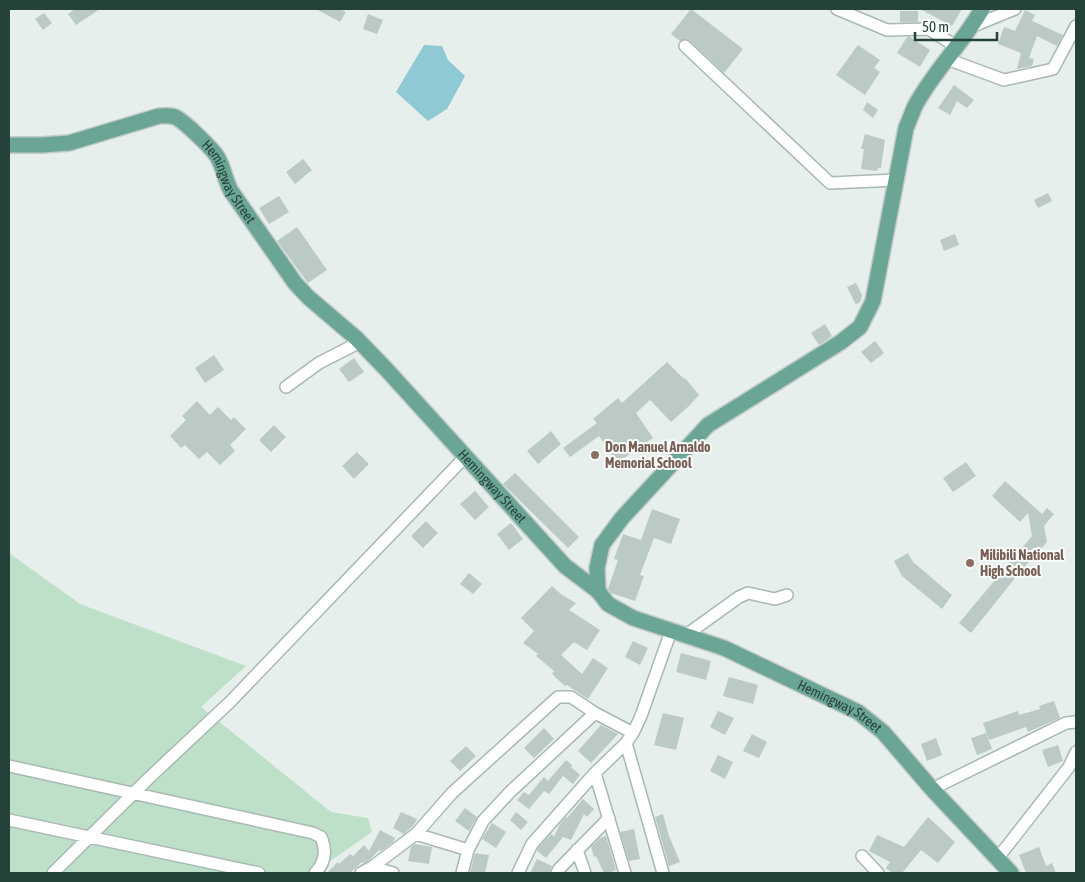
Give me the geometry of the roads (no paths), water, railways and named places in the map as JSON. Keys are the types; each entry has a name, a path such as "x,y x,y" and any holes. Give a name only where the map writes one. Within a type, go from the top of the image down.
{"main road":[{"path":"598,591 597,568 602,545 622,518 708,424 841,342 860,327 873,301 909,120 916,106 947,59 972,27 982,9"},
{"name":"Hemingway Street","path":"9,145 42,145 69,142 159,116 172,115 183,122 216,155 222,167 224,179 231,191 295,283 308,297 360,342 565,566 598,591 608,604 633,618 724,648 858,712 883,732 932,789 1011,873"}],"street":[{"path":"838,9 887,30 929,29 957,47"},
{"path":"972,27 1015,9"},
{"path":"947,59 1004,80 1052,69 1076,26"},
{"path":"685,46 830,183 897,180"},
{"path":"286,387 319,363 360,342"},
{"path":"53,873 230,702 465,457"},
{"path":"518,873 532,844 595,773 626,743 633,733 678,633 739,596 748,593 775,599 787,596"},
{"path":"361,873 416,834 452,793 558,697 571,697 595,713 633,733"},
{"path":"462,873 468,850 483,822 510,792 595,713"},
{"path":"932,789 1066,723 1076,722"},
{"path":"626,743 663,873"},
{"path":"997,859 1069,767 1076,752"},
{"path":"9,766 313,833 321,837 325,850 322,863 315,873"},
{"path":"595,773 625,873"},
{"path":"557,873 609,818"},
{"path":"9,820 259,873"},
{"path":"416,834 468,850"},
{"path":"577,850 585,873"},
{"path":"862,856 878,873"},
{"path":"372,867 393,873"}],"water":[{"path":"424,45 442,46 448,60 465,76 447,109 428,121 396,92"}],"place":[{"name":"Don Manuel Arnaldo Memorial School","path":"595,455"},
{"name":"Milibili National High School","path":"970,563"}]}
